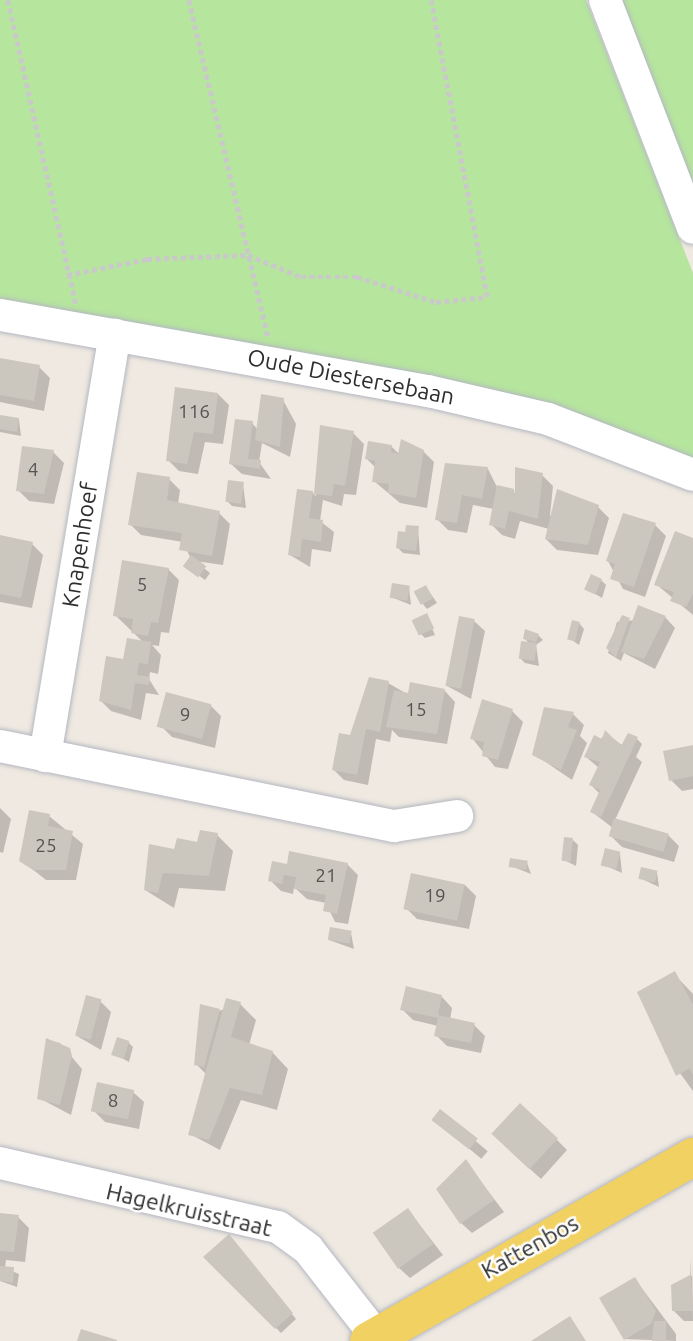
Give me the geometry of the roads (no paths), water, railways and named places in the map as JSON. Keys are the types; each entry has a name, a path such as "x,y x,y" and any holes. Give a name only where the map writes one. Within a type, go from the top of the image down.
{"main road":[{"name":"Kattenbos","path":"372,1338 693,1157"}],"street":[{"path":"605,0 693,228"},
{"name":"Oude Diestersebaan","path":"0,315 274,362 548,419 693,475"},
{"name":"Knapenhoef","path":"45,756 100,332"},
{"path":"0,746 394,826 457,816"},
{"name":"Hagelkruisstraat","path":"0,1163 278,1227 308,1249 372,1338"}]}
